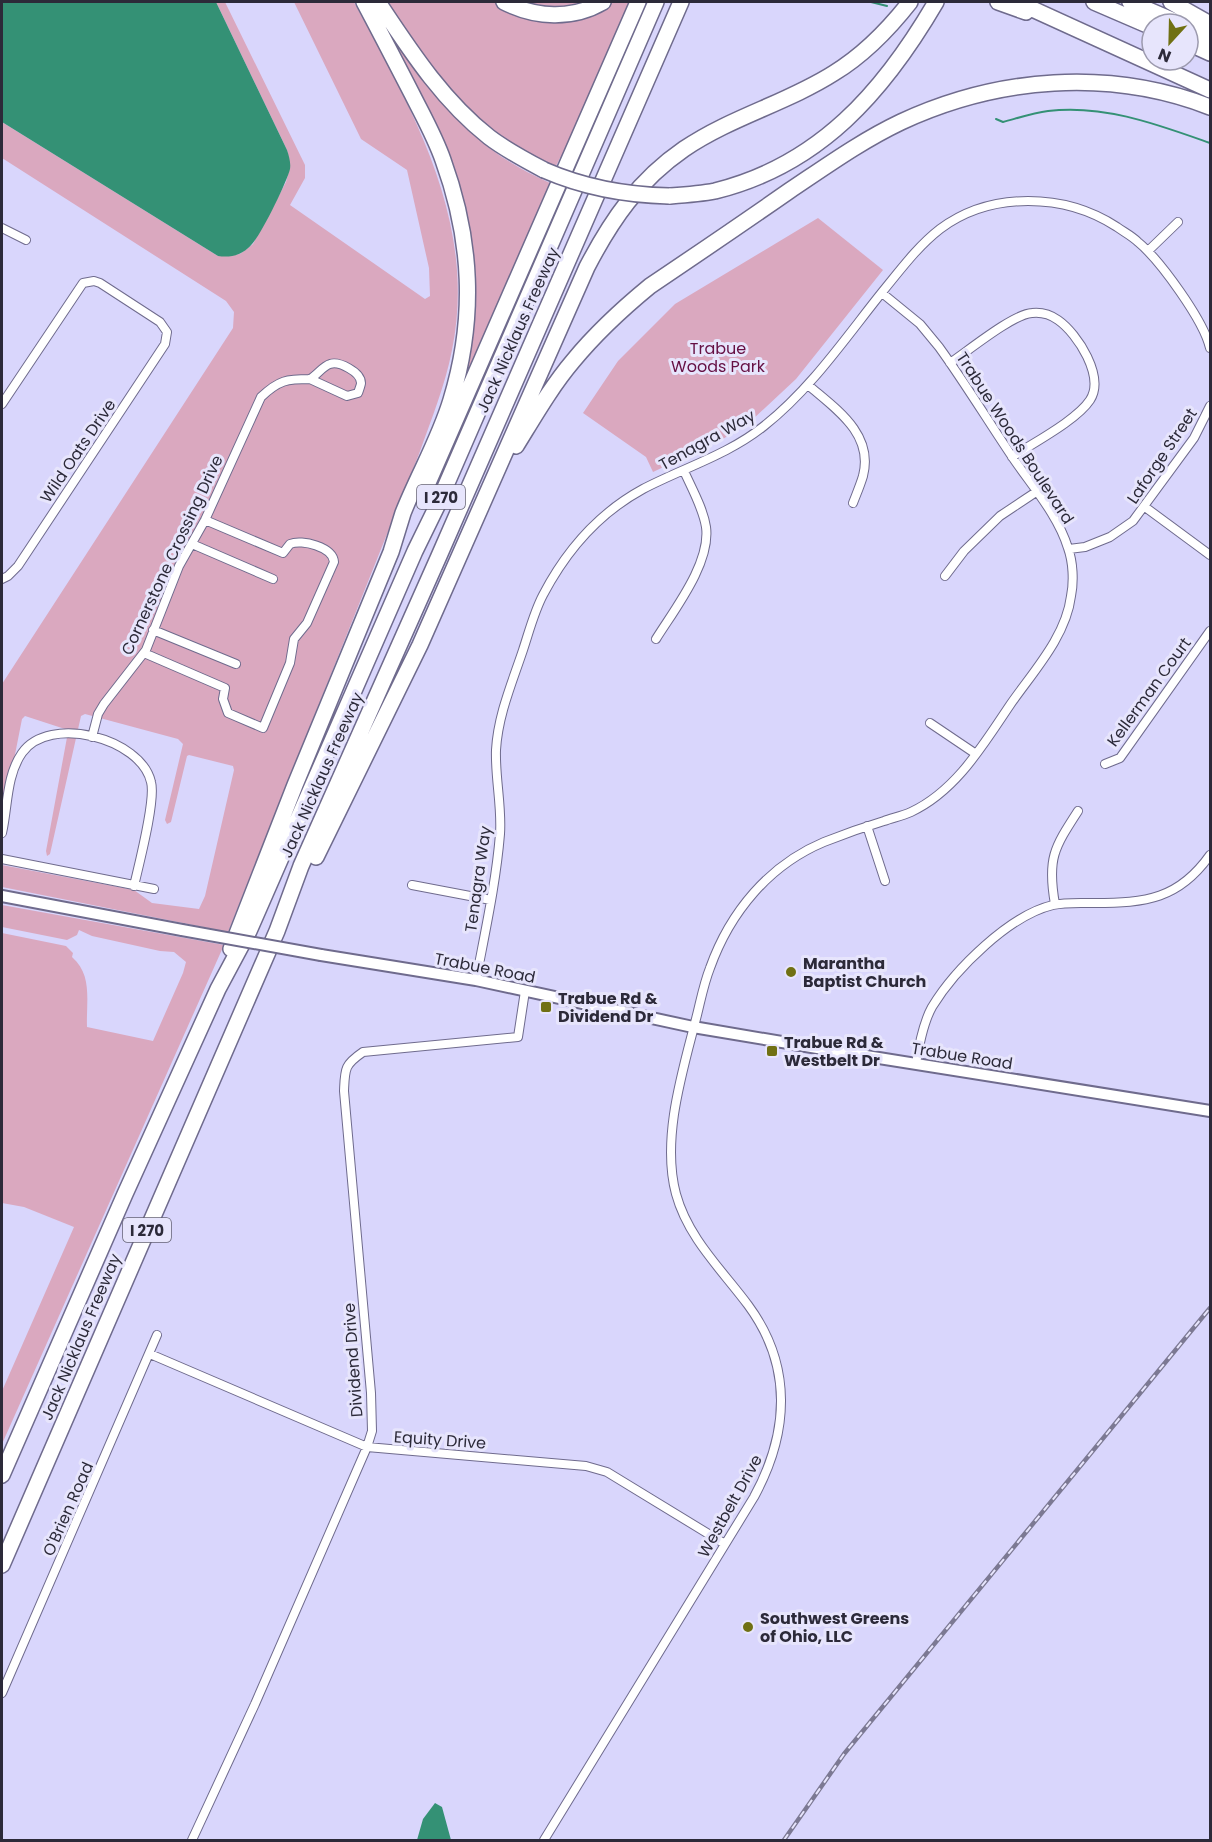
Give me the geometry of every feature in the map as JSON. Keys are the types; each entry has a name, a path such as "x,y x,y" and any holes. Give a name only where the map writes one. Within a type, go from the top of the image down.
{"highway":[{"path":"218,989 238,927 391,552 404,513 443,424 462,357 468,268 455,195 427,123 364,2"},
{"path":"378,2 414,56 460,111 489,137 516,156 544,171 590,187 641,196 669,196 714,191 757,177 789,163 818,144 847,120 872,94 902,56 936,2"},
{"path":"504,2 519,9 556,15 574,14 603,2"},
{"path":"391,552 412,516 442,453 638,2"},
{"name":"Jack Nicklaus Freeway","path":"2,1475 218,989 249,931 656,2"},
{"name":"Jack Nicklaus Freeway","path":"2,1564 277,931 301,866 681,2"},
{"path":"277,931 420,645 587,267 602,239 630,198 665,164 692,144 717,130 809,87 855,59 875,42 910,2"},
{"path":"998,2 1065,25"},
{"path":"1017,2 1210,90"},
{"path":"1094,2 1140,22"},
{"path":"1130,2 1153,12"},
{"path":"1171,2 1210,24"},
{"path":"493,481 572,361 621,311 650,286 824,168 891,127 930,109 992,90 1073,81 1111,83 1147,89 1210,107"}],"main road":[{"name":"Trabue Road","path":"2,896 182,930 476,980 693,1027 1210,1111"}],"street":[{"name":"Tenagra Way","path":"476,980 497,866 501,828 496,749 503,709 542,597 561,565 590,529 611,510 643,489 684,471 763,427 808,385 908,261 940,229 960,217 981,209 1028,201 1071,206 1094,214 1114,225 1137,240 1148,251 1198,321 1210,344"},
{"path":"1148,251 1178,222"},
{"path":"2,228 26,240"},
{"name":"Wild Oats Drive","path":"2,404 83,283 89,281 100,283 160,322 167,332 165,344 18,566 2,579"},
{"name":"Trabue Woods Boulevard","path":"693,1027 703,988 719,942 754,892 774,872 808,850 867,826 911,812 953,782 976,754 1052,644 1063,624 1071,599 1072,576 1069,549 1053,517 950,363 920,324 882,293"},
{"path":"950,363 1016,319 1030,313 1046,314 1057,319 1077,342 1091,364 1095,381 1091,398 1080,412 1012,457"},
{"name":"Cornerstone Crossing Drive","path":"92,737 98,714 104,704 144,653 179,567 205,520 261,396 272,386 287,379 310,379 347,396 358,393 361,384 354,372 335,363 327,364 310,379"},
{"path":"808,385 850,422 864,447 863,477 853,503"},
{"name":"Laforge Street","path":"1069,549 1085,547 1110,537 1132,521 1194,438 1210,406"},
{"path":"656,639 693,579 705,548 704,516 684,471"},
{"path":"945,576 964,551 1000,516 1036,492"},
{"path":"1144,507 1210,555"},
{"path":"144,653 225,688 223,699 228,713 263,728 290,663 294,639 307,623 334,562 333,556 330,552 303,541 290,544 283,553 205,520"},
{"path":"192,544 273,579"},
{"path":"153,630 236,664"},
{"name":"Kellerman Court","path":"1105,764 1120,758 1210,631"},
{"path":"930,723 976,754"},
{"path":"2,833 13,772 29,746 40,738 62,733 92,737 116,744 130,752 143,764 152,782 152,793 134,886"},
{"path":"1055,904 1052,860 1061,837 1078,811"},
{"path":"867,826 885,881"},
{"path":"916,1064 920,1042 932,1008 952,980 986,944 1013,921 1055,904 1123,903 1148,900 1173,891 1195,875 1210,855"},
{"path":"2,859 154,889"},
{"path":"412,885 491,900"},
{"name":"Dividend Drive","path":"192,1840 255,1704 372,1431 371,1393 345,1100 345,1072 350,1061 363,1052 519,1037 525,991"},
{"name":"Westbelt Drive","path":"543,1840 759,1488 778,1442 781,1399 775,1359 764,1331 691,1230 679,1205 672,1180 672,1132 693,1027"},
{"name":"O'Brien Road","path":"2,1693 158,1335"},
{"name":"Equity Drive","path":"150,1354 367,1447 586,1466 607,1472 725,1544"}],"green space":[{"path":"216,2 225,2 305,165 305,178 290,205 425,299 430,296 429,268 407,170 361,139 294,2 354,2 397,84 434,168 448,212 456,257 458,303 449,363 419,454 228,932 2,887 2,865 134,890 152,903 199,909 205,896 234,770 233,766 187,756 171,822 167,824 165,820 183,744 178,739 85,714 81,716 50,854 47,856 46,851 68,732 25,716 22,719 8,790 2,800 2,684 233,328 234,312 226,301 2,158 2,122 218,256 240,254 253,244 286,182 290,166 287,150"},
{"path":"387,2 497,2 520,14 612,2 632,2 563,158 560,158 555,168 522,152 482,121 431,64"},
{"path":"516,2 593,2 559,11"},
{"path":"401,49 434,92 483,143 525,171 550,183 462,390 457,388 470,322 439,136 398,51"},
{"name":"Trabue Woods Park","path":"818,218 883,270 796,379 752,420 723,439 653,472 646,457 583,413 618,361 675,304"},
{"path":"2,905 224,945 2,1444 2,1391 74,1227 24,1207 2,1203 2,933 66,946 73,953 72,957 79,964 86,980 87,1027 153,1041 186,962 174,952 92,936 79,930 77,935 67,940 2,927"}],"shaded area":[{"path":"2,2 216,2 287,150 290,162 288,176 279,196 256,239 245,251 228,257 218,256 2,122"},
{"path":"435,1803 442,1807 451,1840 417,1840 423,1819"}],"waterway":[{"path":"871,2 887,6"},
{"path":"996,119 1003,122 1048,111 1110,113 1171,129 1210,143"}],"railway":[{"path":"784,1840 844,1754 1210,1308"}],"place":[{"name":"Marantha Baptist Church","path":"791,972"},
{"name":"Trabue Rd & Dividend Dr","path":"546,1007"},
{"name":"Trabue Rd & Westbelt Dr","path":"772,1051"},
{"name":"Southwest Greens of Ohio, LLC","path":"748,1627"}]}
